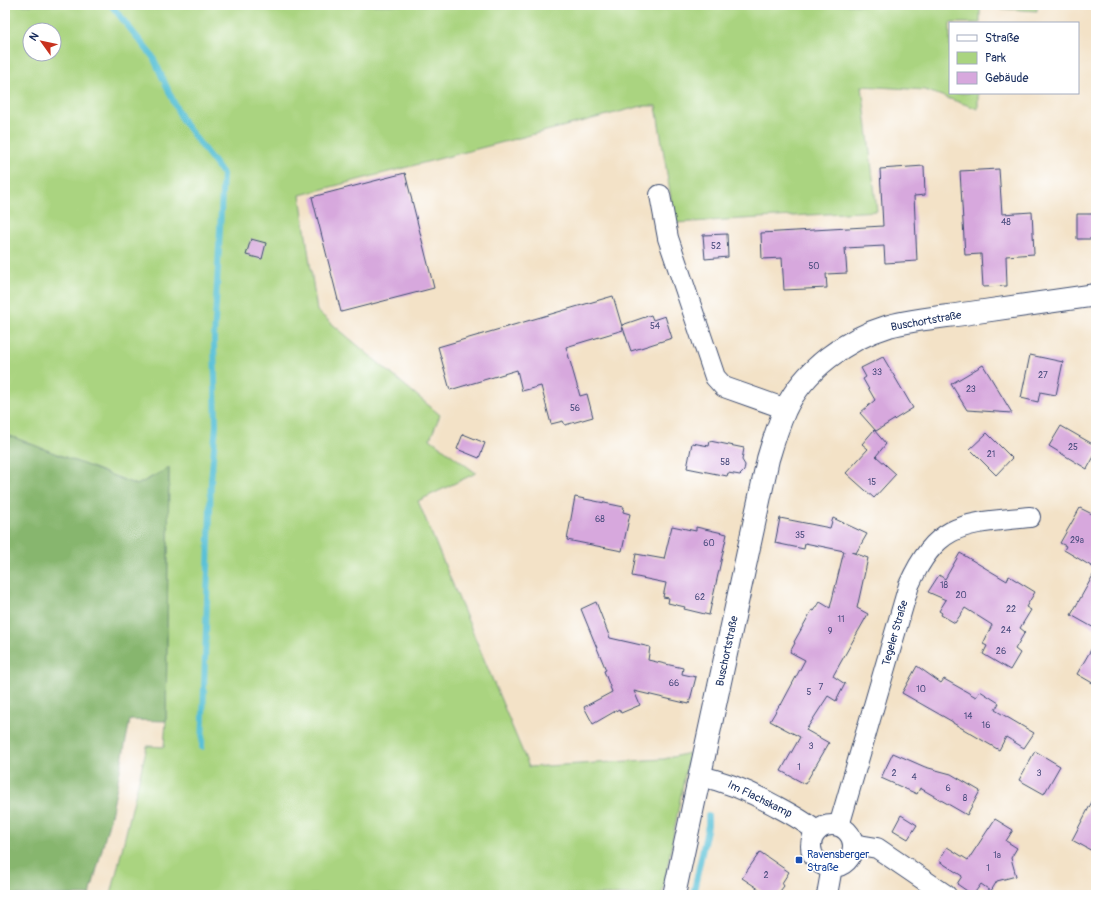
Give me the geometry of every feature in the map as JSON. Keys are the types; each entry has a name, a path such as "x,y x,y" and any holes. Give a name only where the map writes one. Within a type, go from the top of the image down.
{"main road":[{"name":"Buschortstraße","path":"674,895 768,459 776,432 786,409 800,386 820,365 842,348 858,339 888,326 924,319 1096,295"}],"street":[{"path":"660,195 668,238 715,377 724,387 786,409"},
{"name":"Tegeler Straße","path":"839,826 908,585 916,569 927,552 937,541 949,532 981,523 1030,517"},
{"name":"Im Flachskamp","path":"700,776 721,781 748,791 804,820 816,831"},
{"path":"831,824 839,826 846,830 851,836 853,844 852,853 848,860 840,865 832,867 822,865 814,859 811,850 811,840 816,831 823,826 831,824"},
{"path":"853,844 877,848 946,895"},
{"path":"827,895 832,867"}],"green space":[{"path":"5,5 1037,5 1037,11 980,7 980,22 949,22 949,94 978,94 978,109 925,90 862,86 877,211 675,223 656,106 642,106 300,195 317,311 440,415 430,439 476,473 418,501 529,767 664,759 689,753 662,895 111,895 147,746 164,747 166,721 169,468 137,485 5,434"},
{"path":"5,434 137,485 169,468 166,721 130,720 112,811 90,895 5,895"}],"building":[{"path":"924,166 925,195 914,196 917,261 885,263 884,246 845,248 847,273 826,274 827,288 784,290 782,258 762,259 761,233 883,226 880,169"},
{"path":"999,169 1002,214 1032,212 1034,254 1006,256 1007,286 983,287 981,254 965,255 960,171"},
{"path":"405,173 434,288 341,312 312,197"},
{"path":"1077,214 1093,214 1094,239 1077,239"},
{"path":"727,234 728,257 705,259 703,235"},
{"path":"251,239 266,243 262,259 246,255"},
{"path":"613,296 623,330 566,347 580,396 587,394 593,417 565,425 563,421 551,424 541,386 522,391 517,370 450,390 438,347"},
{"path":"651,315 653,320 665,316 672,338 631,351 622,325"},
{"path":"1030,355 1063,362 1056,395 1040,392 1038,402 1021,398"},
{"path":"883,357 913,408 876,431 860,413 875,400 863,379 866,377 861,368"},
{"path":"983,365 1012,413 967,410 951,384"},
{"path":"1061,426 1096,446 1096,453 1087,469 1049,446"},
{"path":"874,430 886,444 876,456 896,474 874,498 846,473 868,449 862,444"},
{"path":"987,433 1012,458 996,475 970,449"},
{"path":"463,434 485,443 479,458 457,449"},
{"path":"710,441 744,448 742,460 745,465 744,471 740,475 728,473 727,476 687,468 692,443 709,446"},
{"path":"575,497 624,507 623,512 630,514 622,551 567,540"},
{"path":"1080,508 1096,516 1096,569 1064,550 1066,546 1060,543"},
{"path":"780,518 830,528 833,518 867,534 856,553 851,552 868,558 857,608 868,614 833,676 845,684 836,701 828,696 806,730 829,743 805,784 781,771 800,737 770,721 780,704 781,705 805,660 790,652 795,643 794,642 812,610 814,611 820,602 830,608 844,551 805,543 804,549 775,543"},
{"path":"672,526 696,531 696,527 727,534 709,615 684,609 685,607 668,603 669,598 663,597 666,583 632,576 636,554 664,559"},
{"path":"960,553 1007,581 1009,576 1035,592 1026,607 1031,610 1020,628 1025,632 1015,649 1020,653 1010,670 983,654 987,646 983,644 992,625 965,608 955,623 941,615 942,613 939,611 946,600 928,592 939,575 945,579"},
{"path":"1096,570 1096,629 1071,615"},
{"path":"596,602 610,638 650,647 648,660 683,668 682,674 696,677 689,704 634,691 640,705 621,713 619,709 593,724 584,707 612,692 604,671 606,670 581,609"},
{"path":"1096,641 1096,685 1077,674"},
{"path":"917,666 941,683 944,679 976,697 980,691 999,703 995,710 1034,733 1024,748 1006,737 999,750 902,693"},
{"path":"1035,751 1060,766 1044,794 1019,780"},
{"path":"893,753 925,767 951,774 980,791 967,815 920,788 917,794 881,778"},
{"path":"1096,794 1096,853 1072,840"},
{"path":"901,815 917,825 908,839 893,830"},
{"path":"995,819 1013,830 1006,841 1017,848 1011,858 1016,876 997,881 991,891 981,884 973,895 957,884 962,876 939,861 947,847 968,860"},
{"path":"760,852 789,872 782,883 784,886 777,895 768,895 742,878"}],"waterway":[{"path":"111,5 153,57 182,120 223,174 214,340 216,425 211,481 202,747"},
{"path":"693,895 708,825 708,816"}],"place":[{"name":"Ravensberger Straße","path":"799,860"}]}
